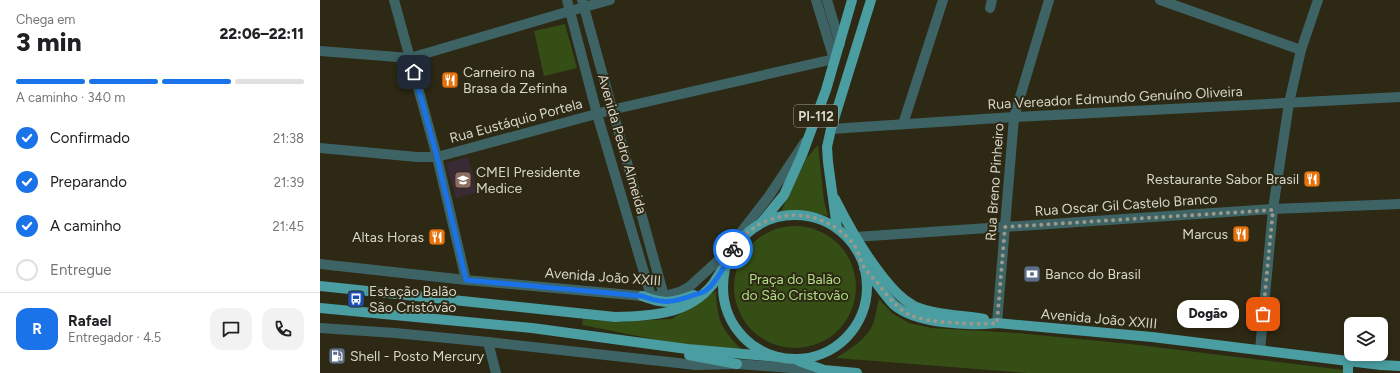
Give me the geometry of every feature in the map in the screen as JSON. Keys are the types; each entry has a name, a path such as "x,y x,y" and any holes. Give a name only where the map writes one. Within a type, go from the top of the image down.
{"main road":[{"name":"PI-112","path":"761,223 784,195 792,179 826,90 852,0"},
{"name":"PI-112","path":"837,228 831,191 827,147 831,129 871,0"},
{"path":"831,191 855,237 870,261 903,299 926,310 984,319 997,323"},
{"path":"320,286 615,317 651,316 682,307 693,301 705,291 712,284 726,263 734,247 746,234 761,223 780,216 800,215 819,219 837,228 846,236 854,246 864,268 867,282 867,296 862,315 852,331 838,345 830,350 811,358 795,359 687,349 532,328 320,308"},
{"path":"726,263 722,288 724,305 731,322 741,336 750,344 761,351 778,357"},
{"name":"Avenida João XXIII","path":"864,268 894,304 910,314 920,318 983,325 997,323 1152,337 1344,360"},
{"path":"646,296 658,302 672,302 682,300 705,291"},
{"path":"634,341 648,348 737,364"},
{"path":"795,359 824,370 857,373"},
{"path":"1348,361 1348,373"},
{"name":"Avenida João XXIII","path":"1348,361 1378,369 1400,366"}],"street":[{"path":"394,0 437,157 466,280"},
{"name":"Avenida Pedro Almeida","path":"567,0 646,296"},
{"path":"320,51 410,58 570,10 583,3 610,0"},
{"path":"816,0 834,59"},
{"path":"827,0 840,44"},
{"path":"903,124 943,0"},
{"name":"Rua Breno Pinheiro","path":"997,323 1014,117 1020,92 1049,0"},
{"path":"1160,0 1185,4 1301,50"},
{"path":"1260,350 1273,210 1289,103 1301,50 1318,0"},
{"name":"Avenida Pedro Almeida","path":"583,3 611,110 664,296"},
{"name":"Rua Eustáquio Portela","path":"320,148 417,157 437,157 611,110 834,59"},
{"name":"Rua Vereador Edmundo Genuíno Oliveira","path":"831,129 1014,117 1400,97"},
{"name":"Avenida João XXIII","path":"320,264 466,280 646,296 664,296 675,294 689,287 722,256 769,196 809,136"},
{"name":"Rua Oscar Gil Castelo Branco","path":"855,237 1273,210 1400,204"},
{"path":"320,328 488,342 695,369 737,364 824,370"},
{"path":"488,342 496,373"}],"shaded area":[{"name":"CMEI Presidente Medice","path":"468,157 478,192 456,198 446,163"}],"green space":[{"path":"565,24 577,68 544,76 534,31"},
{"path":"818,145 824,201 828,216 808,211 781,211 806,159"},
{"name":"Praça do Balão do São Cristovão","path":"795,226 807,227 818,231 829,236 838,244 846,253 851,264 855,275 855,299 851,310 846,321 838,330 829,338 818,343 807,347 795,348 783,347 772,343 761,338 752,330 744,321 739,310 735,299 734,287 735,275 739,264 744,253 752,244 761,236 772,231 783,227"},
{"path":"716,291 719,318 725,331 743,351 688,346 582,325 583,319 615,322 672,319"},
{"path":"879,299 892,313 909,323 931,328 1017,333 1130,344 1344,370 1343,373 1027,373 836,358 847,351 868,333 874,321"}],"way so far":[{"path":"733,249 746,234 761,223 770,219 780,216 800,215 819,219 837,228 846,236 860,256 864,268 894,304 910,314 920,318 983,325 997,323 1005,227 1273,210 1263,314"}],"place":[{"name":"Carneiro na Brasa da Zefinha","path":"450,80"},
{"name":"Restaurante Sabor Brasil","path":"1312,179"},
{"name":"CMEI Presidente Medice","path":"463,180"},
{"name":"Marcus","path":"1241,234"},
{"name":"Altas Horas","path":"437,237"},
{"name":"Banco do Brasil","path":"1032,274"},
{"name":"Estação Balão São Cristóvão","path":"356,299"},
{"name":"Dogão","path":"1263,314"},
{"name":"Shell - Posto Mercury","path":"337,356"}],"route":[{"path":"414,72 437,157 466,280 642,296 658,302 672,302 682,300 705,291 712,284 726,263 733,249"}]}
